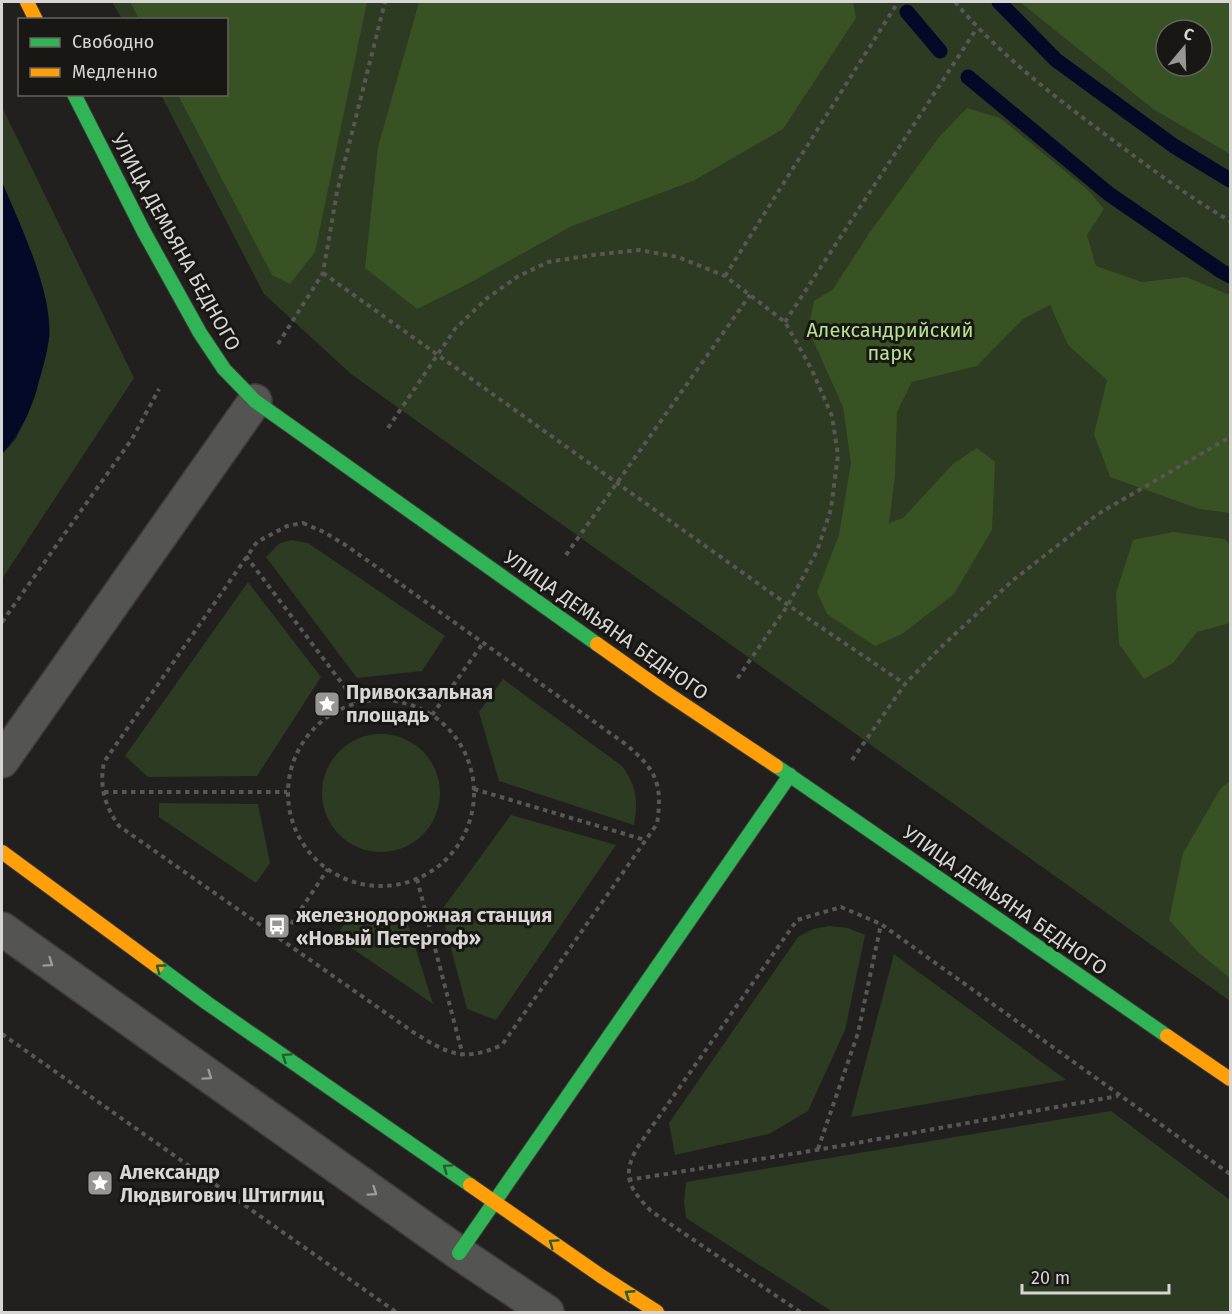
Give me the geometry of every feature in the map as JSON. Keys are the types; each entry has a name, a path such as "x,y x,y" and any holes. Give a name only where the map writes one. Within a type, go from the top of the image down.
{"street":[{"path":"27,2 35,18"},
{"name":"УЛИЦА ДЕМЬЯНА БЕДНОГО","path":"75,96 144,232 200,333 224,369 255,401 662,690 790,775 1230,1079"},
{"path":"2,761 255,401"},
{"path":"459,1253 790,775"},
{"path":"2,852 207,1003 601,1276 657,1312"},
{"path":"2,929 459,1253 547,1312"}],"path":[{"path":"278,344 323,273 337,192 385,2"},
{"path":"725,276 898,2"},
{"path":"955,2 977,28 1050,94 1134,156 1230,221"},
{"path":"785,322 977,28"},
{"path":"388,428 455,329 486,299 517,277 548,262 639,250 678,257 725,276 785,322 812,370 832,416 838,455 831,509 817,551 788,605 737,679"},
{"path":"323,273 788,605 905,684"},
{"path":"566,555 750,295"},
{"path":"2,622 132,439 159,389"},
{"path":"852,760 905,684 1012,581 1098,514 1230,437"},
{"path":"303,523 324,532 645,760 657,784 660,805 657,824 502,1045 483,1054 463,1056 435,1046 119,826 108,809 101,775 104,762 246,556 257,542 269,533 287,526 303,523"},
{"path":"246,556 356,702"},
{"path":"432,715 483,644"},
{"path":"375,699 396,700 415,705 432,715 449,729 462,747 471,767 474,789 472,817 460,843 442,864 417,879 395,885 371,886 348,881 310,855 298,836 290,815 287,792 292,762 306,736 328,715 356,702 375,699"},
{"path":"474,789 645,840"},
{"path":"104,792 287,792"},
{"path":"281,939 328,869"},
{"path":"417,879 463,1056"},
{"path":"800,1312 651,1211 639,1198 628,1180 629,1163 637,1148 797,920 841,907 881,924 1230,1174"},
{"path":"817,1150 858,1033 881,924"},
{"path":"2,1034 396,1312"},
{"path":"628,1180 817,1150 1119,1096"}],"green space":[{"name":"Александрийский парк","path":"112,2 1230,2 1230,1001 351,374 264,294 162,96 228,96 228,18 121,18"},
{"path":"130,2 367,2 315,252 290,284 272,275 179,96 228,96 228,18 138,18"},
{"path":"419,2 853,2 856,18 783,129 693,181 572,226 464,286 417,309 365,268 378,147"},
{"path":"1020,2 1230,2 1230,154 1153,109"},
{"path":"2,107 134,378 2,579 2,454 16,439 35,396 50,335 46,302 33,257 2,182"},
{"path":"967,108 1000,118 1089,191 1104,209 1087,235 1096,266 1142,282 1186,277 1230,295 1230,513 1199,509 1110,477 1094,434 1107,380 1068,345 1050,305 1023,319 977,366 912,382 897,412 895,476 889,523 903,518 953,464 977,448 995,462 992,530 954,594 902,634 875,646 827,614 817,592 839,535 851,463 843,407 808,329 814,301 833,289 870,232 939,137"},
{"path":"1173,532 1225,539 1230,545 1230,623 1197,632 1173,663 1144,679 1119,644 1116,593 1133,540"},
{"path":"292,540 308,543 445,636 422,671 357,678 266,557 280,543"},
{"path":"248,582 321,677 257,776 148,777 125,756"},
{"path":"503,679 622,766 631,780 635,794 634,825 499,781 479,712"},
{"path":"381,734 404,738 423,751 436,770 440,793 436,816 423,835 404,848 381,852 358,848 339,835 326,816 322,793 326,770 339,751 358,738"},
{"path":"1230,781 1230,978 1198,952 1169,920 1183,853 1221,788"},
{"path":"159,803 258,804 270,863 256,883 159,817"},
{"path":"511,815 616,845 496,1020 467,1009 441,911"},
{"path":"403,908 433,1004 336,937 349,917"},
{"path":"829,926 848,928 865,935 845,1030 808,1111 769,1134 675,1155 669,1123 798,937 813,929"},
{"path":"894,954 1066,1080 851,1117"},
{"path":"1111,1111 1230,1200 1230,1312 833,1312 686,1218 684,1202 686,1182"}],"water":[{"path":"2,182 40,279 46,299 49,336 44,365 29,411 15,438 2,454"}],"waterway":[{"path":"999,2 1056,60 1174,146 1230,180"},
{"path":"907,12 940,51"},
{"path":"968,77 1109,194 1230,276"}],"traffic: fast":[{"path":"75,96 144,232 200,333 224,369 255,401 597,644"},
{"path":"776,766 1167,1036"},
{"path":"459,1253 790,775"},
{"path":"157,966 470,1185"}],"traffic: slow":[{"path":"27,2 35,18"},
{"path":"597,644 776,766"},
{"path":"2,852 157,966"},
{"path":"1167,1036 1230,1079"},
{"path":"470,1185 657,1312"}],"place":[{"name":"Привокзальная площадь","path":"327,704"},
{"name":"железнодорожная станция «Новый Петергоф»","path":"277,926"},
{"name":"Александр Людвигович Штиглиц","path":"100,1183"}]}
